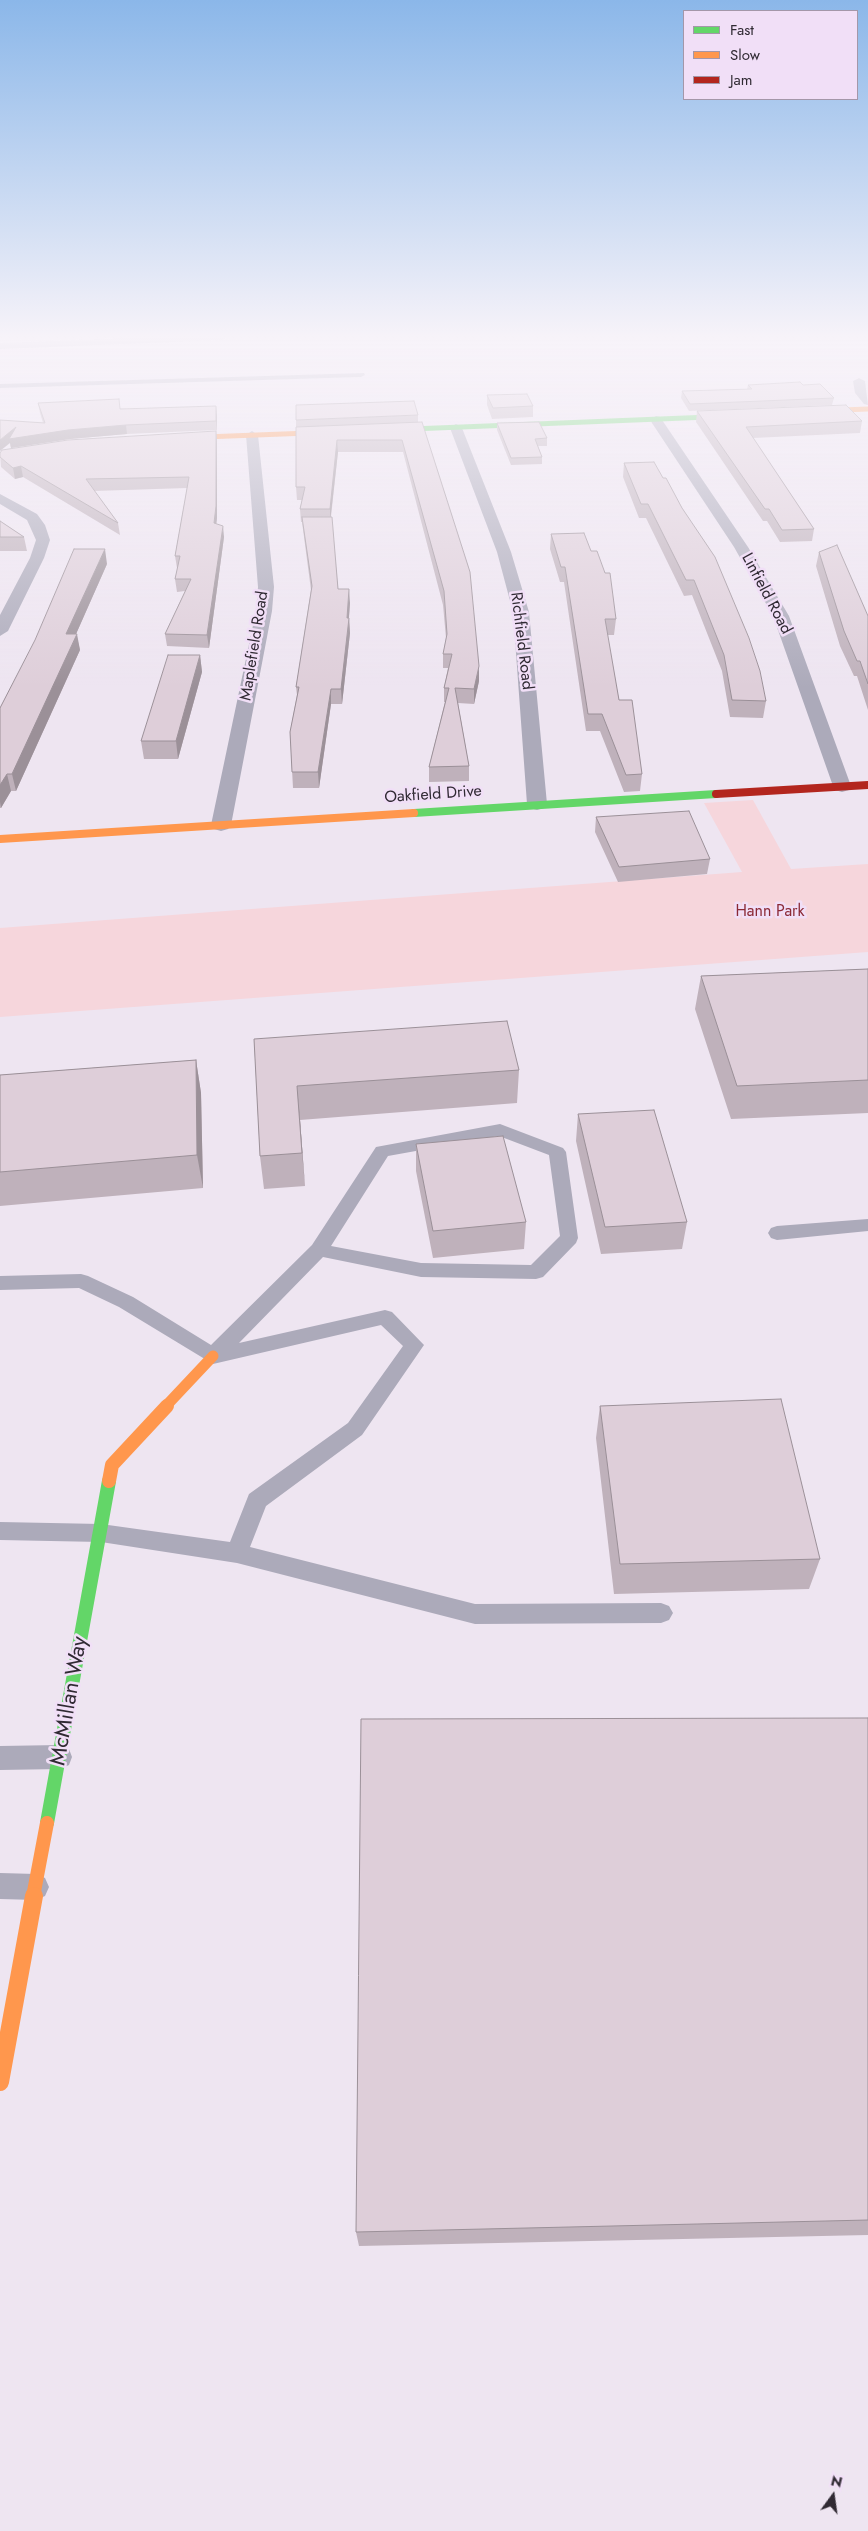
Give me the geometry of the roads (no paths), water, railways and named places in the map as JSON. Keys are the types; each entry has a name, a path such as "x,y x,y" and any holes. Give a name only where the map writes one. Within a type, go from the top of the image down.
{"street":[{"name":"Maplefield Road","path":"221,825 264,611 266,587 254,452"},
{"name":"Richfield Road","path":"465,452 511,573 521,612 537,804"},
{"name":"Linfield Road","path":"678,452 741,546 780,616 842,786"},
{"path":"0,498 32,516 38,525 42,540 37,558 0,631"},
{"name":"Oakfield Drive","path":"0,839 537,804 868,785"},
{"name":"McMillan Way","path":"0,2082 102,1533 112,1465 213,1356"}],"lane":[{"path":"213,1356 319,1250 382,1151 500,1130 557,1152 569,1238 536,1272 420,1270 319,1250"},
{"path":"777,1233 868,1224"},
{"path":"0,1283 81,1281 126,1302 213,1356 385,1317 414,1345 355,1429 257,1500 237,1553"},
{"path":"0,1531 102,1533 237,1553 475,1614 661,1613"},
{"path":"0,1758 60,1757"},
{"path":"0,1886 36,1887"}],"park label":[{"name":"Hann Park","path":"770,912"}]}
